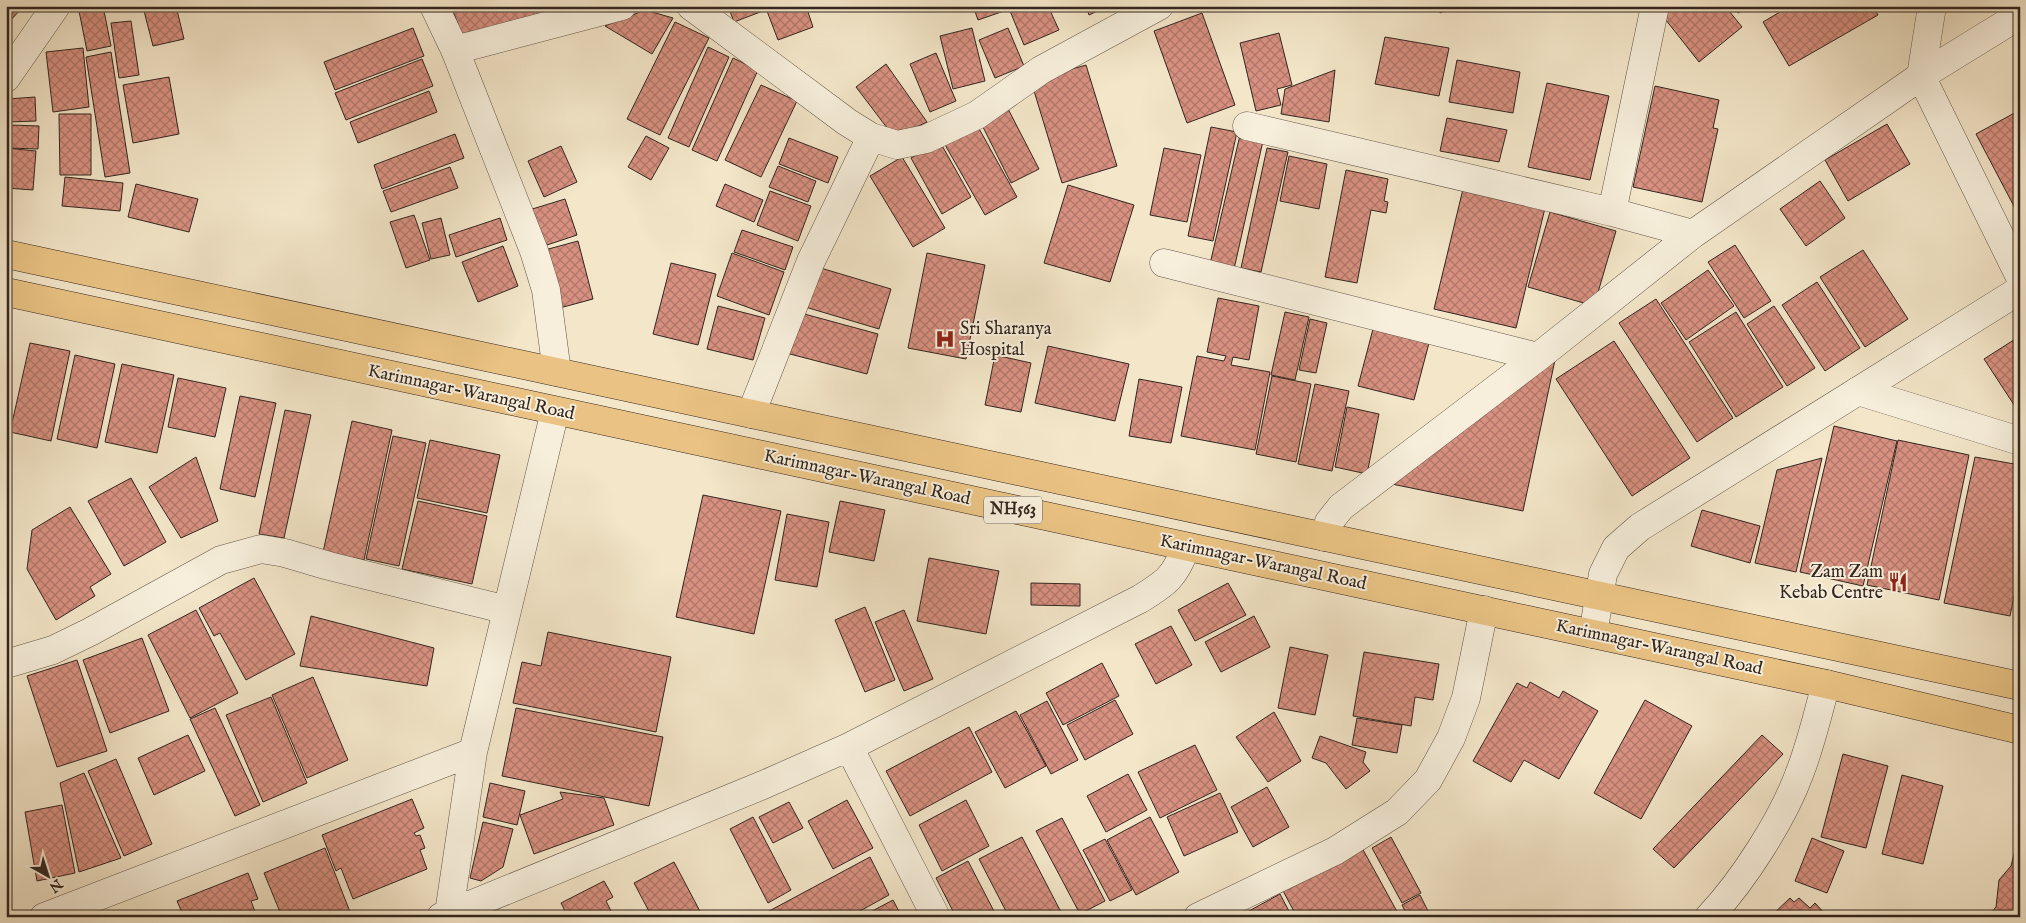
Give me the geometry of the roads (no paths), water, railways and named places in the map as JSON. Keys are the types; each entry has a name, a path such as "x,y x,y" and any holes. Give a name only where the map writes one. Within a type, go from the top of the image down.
{"highway":[{"name":"NH563","path":"6,254 2020,686"},
{"name":"Karimnagar-Warangal Road","path":"6,292 1826,684 2020,730"}],"street":[{"path":"6,78 56,6"},
{"path":"434,6 455,50 534,251 546,290 557,372"},
{"path":"455,50 622,6"},
{"path":"691,6 847,122 871,137 896,144 926,139 976,115 1041,70 1159,6"},
{"path":"1612,212 1655,6"},
{"path":"1932,6 1922,76 2020,277"},
{"path":"1324,537 1329,522 1341,507 1538,357 1693,234 1922,76 2020,15"},
{"path":"1248,126 1612,212 1693,234"},
{"path":"751,414 811,261 871,137"},
{"path":"1164,263 1538,357"},
{"path":"1593,634 1603,574 1616,548 1640,527 2020,290"},
{"path":"1858,391 2020,441"},
{"path":"445,915 473,752 555,411"},
{"path":"445,915 763,785 849,747 1140,599 1165,584 1178,567 1186,547"},
{"path":"6,664 53,650 90,632 221,560 261,549 285,553 329,566 507,610"},
{"path":"1198,917 1335,851 1397,812 1428,780 1451,738 1466,698 1484,610"},
{"path":"1709,917 1726,899 1777,819 1800,773 1826,684"},
{"path":"849,747 936,917"},
{"path":"44,917 473,752"}],"place":[{"name":"Sri Sharanya Hospital","path":"945,339"},
{"name":"Zam Zam Kebab Centre","path":"1898,582"}]}
